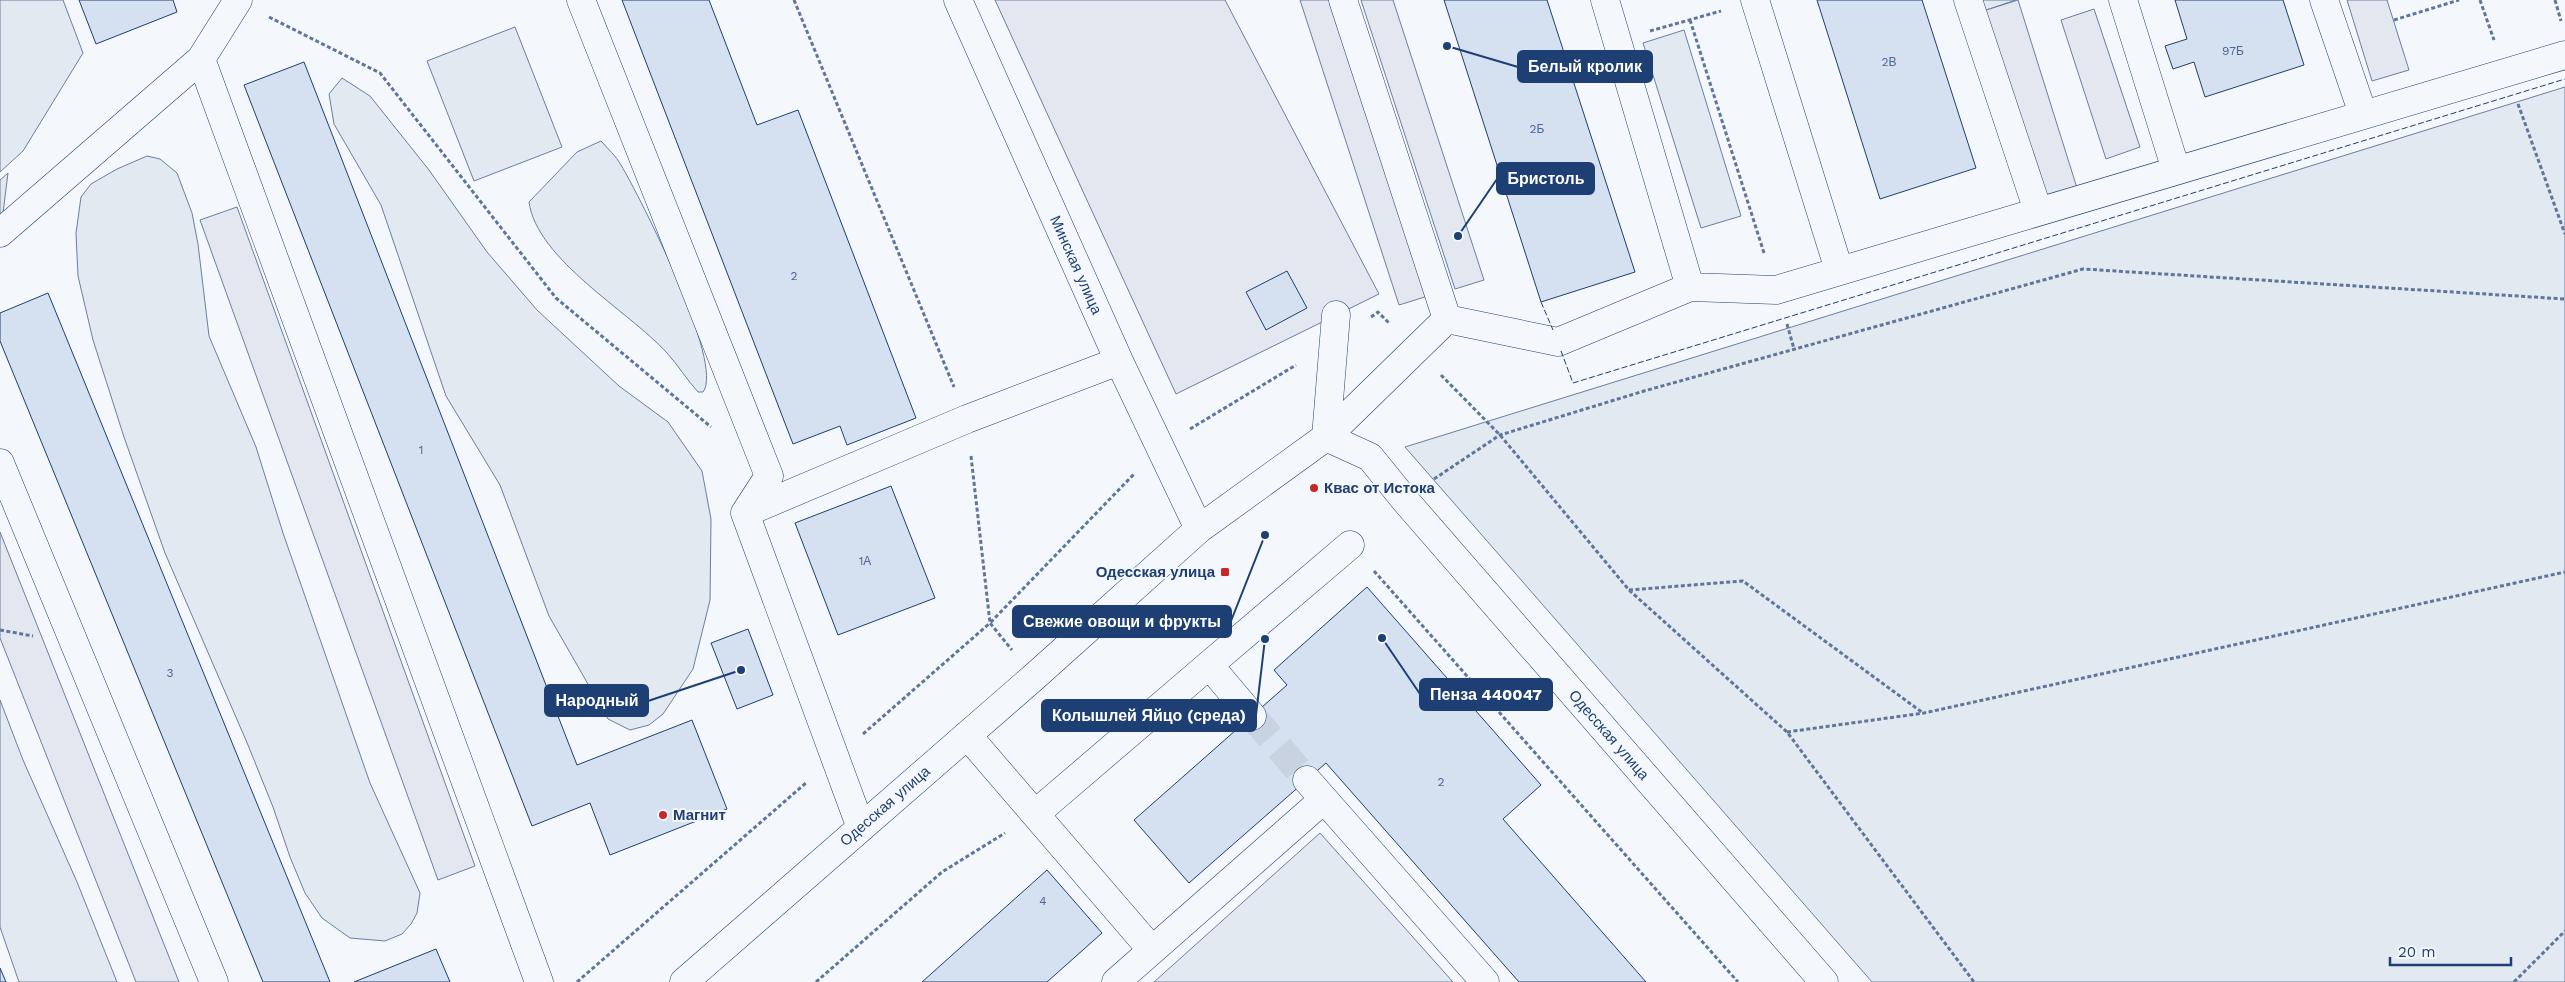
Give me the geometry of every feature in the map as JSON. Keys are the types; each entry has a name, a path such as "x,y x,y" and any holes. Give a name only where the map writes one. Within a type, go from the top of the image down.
{"street":[{"path":"0,233 201,59 239,0"},
{"path":"581,0 768,476 745,513"},
{"name":"Минская улица","path":"958,0 1119,360 1199,529"},
{"path":"1343,0 1447,319"},
{"path":"1605,0 1690,287"},
{"path":"1968,0 2038,211"},
{"path":"2123,0 2176,170"},
{"path":"2324,0 2363,114"},
{"path":"1755,1 1839,270"},
{"path":"1447,319 1558,342 1690,287 1776,290 2565,55"},
{"path":"201,59 539,982"},
{"path":"1326,437 1336,315"},
{"path":"1326,437 1447,319"},
{"path":"745,513 967,419 1119,360"},
{"name":"Одесская улица","path":"684,982 1199,529 1326,437 1370,457 1404,499 1824,982"},
{"path":"0,463 214,982"},
{"path":"745,513 861,828"},
{"path":"1036,814 1350,545"},
{"path":"1209,665 1252,716"},
{"path":"967,735 1152,950"},
{"path":"1307,780 1485,982"},
{"path":"1116,982 1323,800"}],"path":[{"path":"239,0 380,73 556,298 715,432"},
{"path":"2394,20 2459,0"},
{"path":"2555,0 2562,24"},
{"path":"1617,41 1755,1"},
{"path":"1690,20 1794,350"},
{"path":"2514,94 2565,234"},
{"path":"1404,499 1500,435 1644,390 2083,269 2565,299"},
{"path":"1500,435 1629,590 1787,732 1974,982"},
{"path":"1350,545 1738,982"},
{"path":"1787,732 1924,714 2565,572"},
{"path":"1629,590 1743,581 1924,714"},
{"path":"816,982 942,872 1036,814"},
{"path":"2514,982 2565,932"}],"shaded area":[{"path":"0,0 63,0 83,53 23,151 0,172"},
{"path":"995,0 1225,0 1379,294 1176,394"},
{"path":"1300,0 1332,0 1428,296 1399,305"},
{"path":"1361,0 1393,0 1484,280 1455,289"},
{"path":"1977,0 2016,0 1980,12"},
{"path":"2018,0 2077,188 2040,199 1980,12"},
{"path":"2347,0 2387,0 2409,70 2372,81"},
{"path":"2094,9 2140,147 2106,159 2061,20"},
{"path":"515,27 562,147 474,181 427,61"},
{"path":"1684,30 1741,216 1701,228 1643,43"},
{"path":"342,78 370,96 429,170 487,252 537,310 619,386 668,422 702,471 711,519 710,600 693,669 663,714 649,725 630,730 608,719 549,616 500,485 446,396 381,205 334,124 329,94"},
{"path":"2565,87 2565,982 1872,982 1405,447"},
{"path":"601,141 619,162 631,183 661,244 692,316 702,349 707,376 703,392 698,392 667,353 650,337 566,264 549,244 536,223 529,202 577,152"},
{"path":"147,156 160,159 177,173 192,213 198,244 209,336 256,447 283,533 370,783 420,893 417,913 411,924 402,934 385,941 350,938 322,918 305,893 248,745 165,553 124,437 93,340 78,276 76,233 81,197 91,184 117,169"},
{"path":"8,173 3,213 0,216 0,180"},
{"path":"237,207 475,866 438,880 200,220"},
{"path":"0,532 179,982 136,982 0,638"},
{"path":"0,700 23,760 77,882 117,982 19,982 0,927"},
{"path":"1320,833 1453,982 1154,982"}],"building":[{"path":"79,0 173,0 177,12 96,44"},
{"path":"622,0 709,0 757,125 798,110 916,418 847,445 840,426 793,444"},
{"path":"1444,0 1547,0 1635,272 1541,302"},
{"path":"1817,0 1922,0 1976,168 1880,199"},
{"path":"2175,0 2283,0 2304,65 2205,97 2194,62 2173,69 2165,46 2187,39"},
{"path":"304,62 577,765 692,720 727,809 610,855 590,803 532,826 244,85"},
{"path":"1287,271 1307,308 1266,330 1246,292"},
{"path":"48,293 330,982 263,982 18,385 0,341 0,313"},
{"path":"891,486 935,598 838,635 795,523"},
{"path":"1367,587 1541,785 1503,819 1646,982 1519,982 1326,763 1189,883 1134,820 1287,685 1274,670"},
{"path":"748,629 773,695 737,709 711,643"},
{"path":"1047,870 1102,933 1047,982 922,982"},
{"path":"436,949 450,982 354,982"},
{"path":"0,968 6,982 0,982"}],"tunnel":[{"path":"1252,716 1307,780"}],"fence":[{"path":"1561,351 1573,383 2565,79"},
{"path":"1541,302 1553,330"}],"place":[{"name":"Белый кролик","path":"1447,46"},
{"name":"Бристоль","path":"1458,236"},
{"name":"Квас от Истока","path":"1314,488"},
{"name":"Свежие овощи и фрукты","path":"1265,535"},
{"name":"Одесская улица","path":"1225,572"},
{"name":"Пенза 440047","path":"1382,638"},
{"name":"Колышлей Яйцо (среда)","path":"1265,639"},
{"name":"Народный","path":"741,670"},
{"name":"Магнит","path":"663,815"}]}
